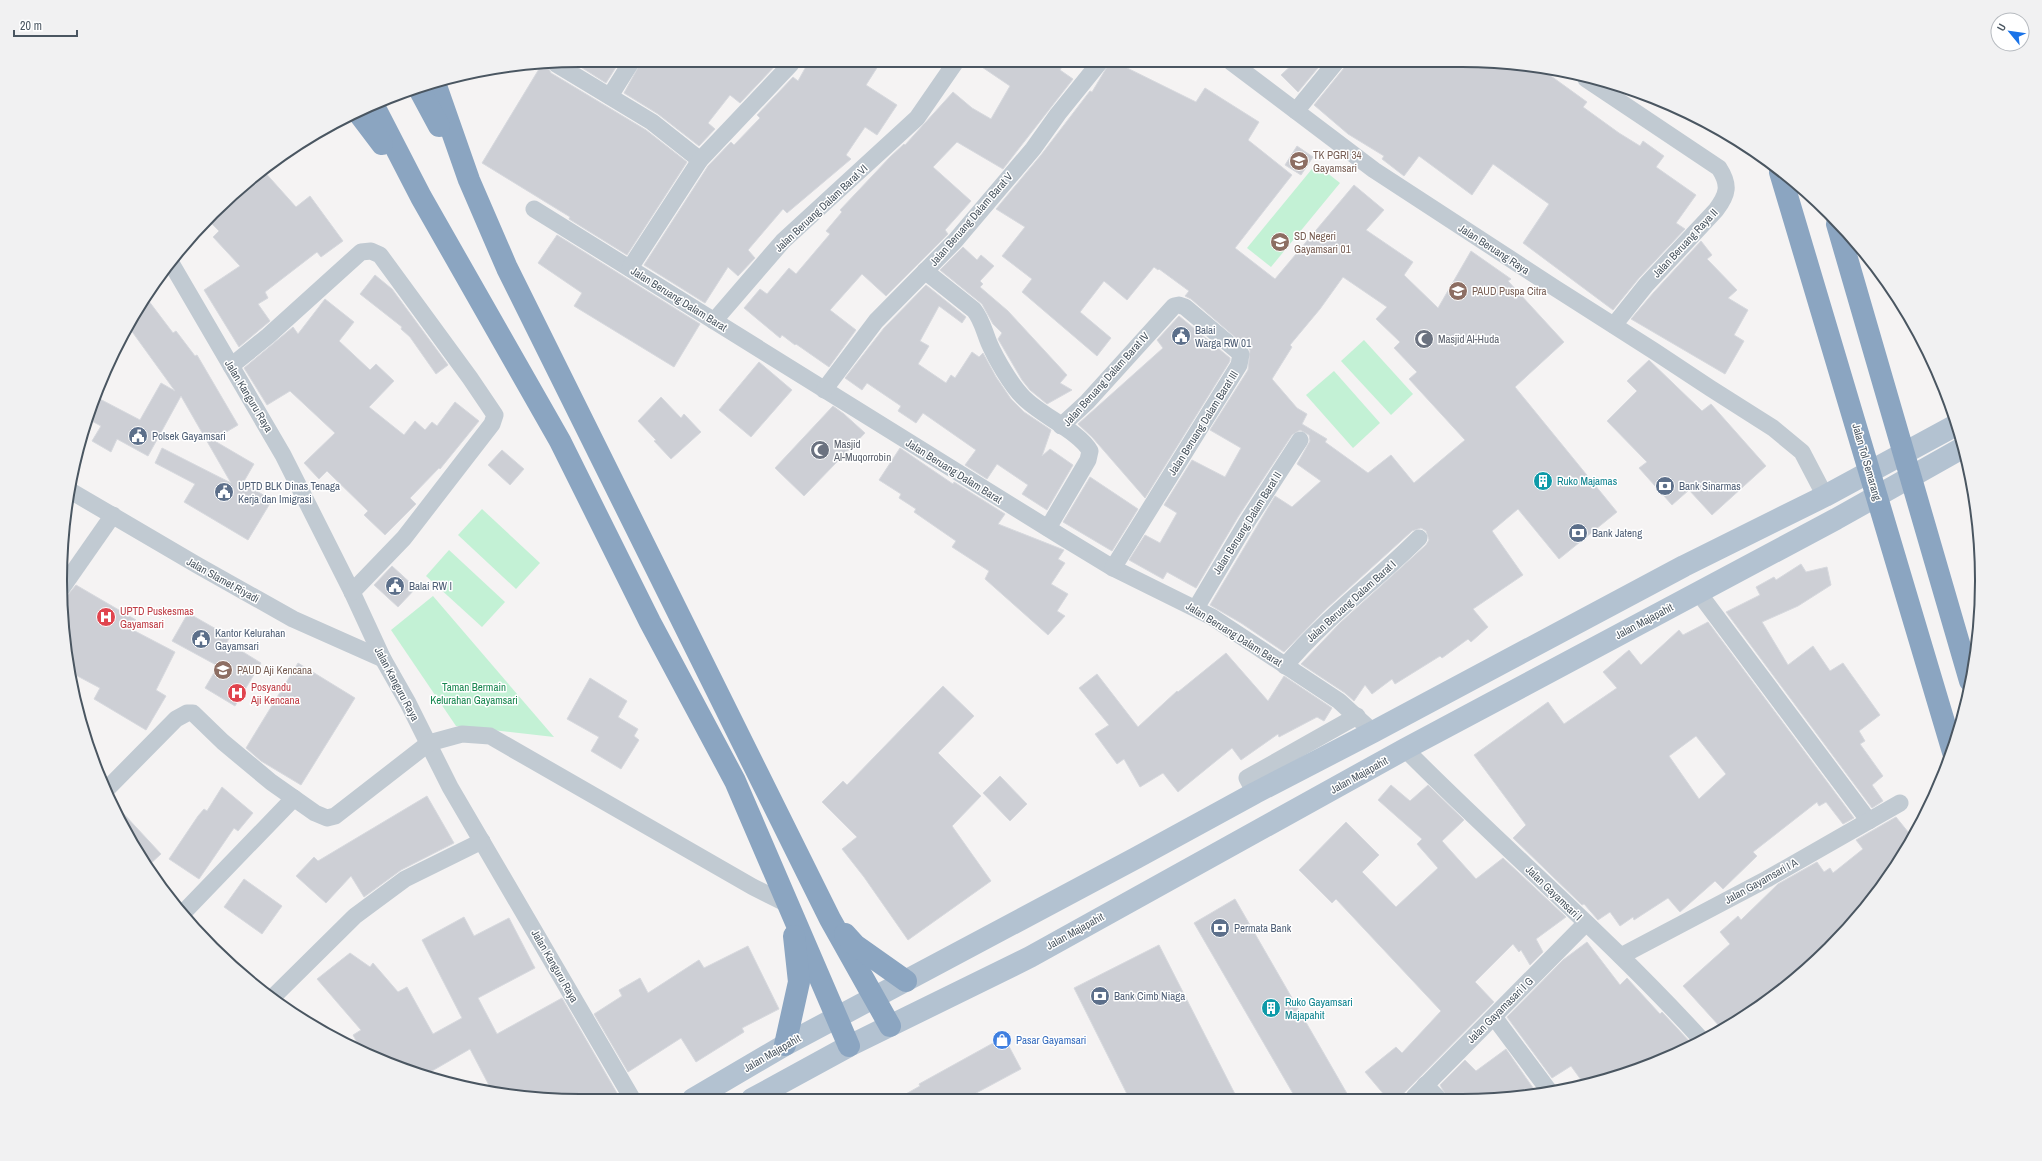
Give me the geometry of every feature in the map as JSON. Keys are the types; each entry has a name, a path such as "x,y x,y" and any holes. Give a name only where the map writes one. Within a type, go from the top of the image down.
{"highway":[{"path":"437,87 469,180 507,268 830,919 890,1026"},
{"path":"421,92 469,180"},
{"path":"376,110 421,197 560,441 650,622 735,781 836,1019 849,1046"},
{"path":"361,116 421,197"},
{"name":"Jalan Tol Semarang","path":"1782,180 1950,741"},
{"path":"1840,233 1967,670"},
{"path":"785,1046 798,982 790,911"},
{"path":"830,919 855,945 906,981"}],"main road":[{"name":"Jalan Majapahit","path":"702,1094 785,1046 1255,793 1677,570 1825,496 1952,427"},
{"name":"Jalan Majapahit","path":"761,1094 849,1046 1030,957 1406,749 1958,450"}],"street":[{"path":"610,96 628,67"},
{"path":"630,268 700,160 788,67"},
{"name":"Jalan Beruang Dalam Barat VI","path":"714,321 783,241 917,118 952,67"},
{"name":"Jalan Beruang Dalam Barat V","path":"824,390 876,321 955,241 1033,149 1096,67"},
{"name":"Jalan Beruang Raya","path":"1238,67 1374,170 1773,428 1802,452 1825,496"},
{"path":"1296,111 1332,67"},
{"path":"562,68 652,122 700,160"},
{"name":"Jalan Beruang Raya II","path":"1593,84 1719,168 1725,178 1726,189 1725,195 1716,210 1651,279 1614,325"},
{"name":"Jalan Beruang Dalam Barat","path":"534,209 1113,568 1196,608 1339,701 1373,732"},
{"path":"231,366 268,336 361,252 371,251 380,255 470,378 495,415 492,424 404,538 352,592"},
{"name":"Jalan Kanguru Raya","path":"174,267 284,455 352,592 383,659 429,743 450,787 630,1094"},
{"path":"925,271 974,310 979,316 991,349 1018,391 1031,404 1061,426"},
{"name":"Jalan Beruang Dalam Barat III","path":"1113,568 1241,360 1241,354 1237,349 1185,307 1179,305 1169,309"},
{"name":"Jalan Beruang Dalam Barat IV","path":"1048,528 1090,455 1088,446 1061,426 1087,402 1169,309"},
{"name":"Jalan Beruang Dalam Barat II","path":"1196,608 1254,511 1300,440"},
{"name":"Jalan Slamet Riyadi","path":"75,493 293,619 383,659"},
{"path":"67,581 113,515"},
{"name":"Jalan Beruang Dalam Barat I","path":"1285,666 1306,640 1419,538"},
{"path":"1698,592 1869,821"},
{"path":"110,786 176,718 187,713 193,714 223,742 294,798 315,813 327,818 335,816 429,743 462,734 490,736 753,887 790,911"},
{"path":"1255,793 1247,778 1357,716"},
{"name":"Jalan Gayamsari I","path":"1406,749 1669,1004 1698,1036"},
{"path":"186,910 294,798"},
{"name":"Jalan Gayamsari I A","path":"1620,956 1766,879 1900,803"},
{"path":"277,994 355,916 405,879 482,841"},
{"name":"Jalan Gayamasari I G","path":"1420,1091 1494,1018 1586,923"},
{"path":"1494,1018 1546,1087"}],"green space":[{"path":"1316,164 1340,183 1271,267 1247,248"},
{"path":"1364,340 1413,394 1391,415 1341,361"},
{"path":"1334,371 1380,423 1353,448 1306,395"},
{"path":"482,509 540,563 516,589 458,535"},
{"path":"449,550 505,602 482,627 426,576"},
{"name":"Taman Bermain Kelurahan Gayamsari","path":"433,596 554,737 456,726 391,630"}],"building":[{"path":"581,67 616,67 606,83"},
{"path":"638,67 774,67 740,103 730,95 708,123 715,129 699,146 658,114 624,93"},
{"path":"806,67 877,67 866,85 897,105 877,135 865,127 846,155 851,159 787,213 783,209 748,250 755,258 738,276 728,267 705,303 644,265 708,166 731,142 734,145 760,118 757,115 793,77 798,81"},
{"path":"982,67 1062,67 1060,70 1073,79 1003,169 957,142 933,167 971,201 945,230 948,234 886,296 862,274 830,310 856,330 829,367 782,335 780,338 744,308 760,289 767,294 789,268 796,274 830,234 826,231 842,212 840,210 890,157 904,144 905,145 953,92 972,108 991,119 1010,86"},
{"path":"1107,67 1125,67 1196,102 1205,88 1259,122 1248,140 1292,175 1235,248 1275,279 1354,185 1384,210 1366,230 1413,262 1404,275 1438,308 1471,251 1511,279 1508,281 1564,342 1515,387 1617,512 1559,559 1518,509 1492,531 1523,575 1473,609 1488,627 1471,642 1468,639 1442,658 1440,656 1395,684 1392,679 1372,694 1365,685 1354,701 1345,693 1301,664 1340,623 1426,545 1429,540 1426,531 1421,528 1412,531 1326,609 1284,652 1241,623 1210,605 1275,496 1292,507 1321,481 1297,464 1310,441 1309,435 1300,430 1292,435 1238,517 1196,588 1167,572 1163,579 1129,560 1145,535 1160,543 1177,513 1164,505 1192,460 1225,477 1241,448 1210,430 1248,370 1250,350 1191,299 1185,296 1189,291 1154,267 1127,300 1104,281 1080,312 1111,338 1097,356 1022,292 1032,279 1002,256 1025,227 996,209 1041,155 1090,91 1092,92","holes":["1343,277 1387,307 1376,319 1400,342 1394,348 1417,372 1409,379 1465,440 1414,483 1391,455 1368,473 1325,442 1327,439 1302,424 1307,414 1297,408 1272,379 1292,347 1290,345 1320,309"]},
{"path":"1290,67 1319,67 1298,92 1281,75"},
{"path":"548,68 551,73 646,130 687,162 627,255 569,219 570,217 482,163 539,69"},
{"path":"1344,68 1495,68 1549,75 1587,102 1583,107 1619,133 1640,146 1643,141 1664,156 1656,167 1696,195 1676,223 1685,229 1639,278 1613,310 1523,243 1549,204 1493,164 1472,195 1419,156 1404,176 1382,159 1384,156 1348,134 1314,105"},
{"name":"TK PGRI 34 Gayamsari","path":"1297,146 1313,157 1301,175 1285,165"},
{"path":"267,174 296,207 310,196 343,241 321,257 317,252 265,292 268,298 258,304 270,321 239,347 204,290 240,266 213,237 219,231 211,223 242,194"},
{"path":"557,235 700,324 674,367 574,306 582,293 538,263"},
{"path":"1701,241 1712,255 1707,259 1737,290 1728,298 1748,310 1734,335 1744,341 1725,374 1631,319"},
{"path":"963,247 977,260 981,255 994,266 980,281 983,284 980,287 1008,311 1067,375 1060,383 1072,390 1047,404 1030,390 1022,380 998,339 1002,333 993,324 982,304 940,270"},
{"path":"375,275 392,289 448,365 436,374 410,337 401,329 402,327 360,294"},
{"path":"926,285 966,317 962,323 939,306 920,341 929,346 918,364 946,383 951,375 955,378 972,352 979,357 983,353 996,377 1011,399 1024,412 1051,430 1042,456 1050,449 1073,465 1047,510 1022,494 1028,485 997,464 987,479 965,465 976,450 923,413 916,423 898,411 901,406 867,383 862,390 845,378 884,328"},
{"path":"325,299 354,322 339,341 370,370 376,364 394,381 369,407 404,435 415,421 425,430 432,422 437,426 455,402 479,421 440,469 439,468 410,498 416,504 385,535 364,515 368,511 327,471 319,479 304,463 335,433 290,391 267,405 244,368 293,327 298,334"},
{"path":"150,302 173,333 176,331 195,356 197,355 238,425 213,440 254,464 243,483 272,500 248,540 184,502 195,484 155,463 162,448 231,483 181,396 148,456 117,439 111,452 92,441 101,426 92,421 100,399 140,420 161,383 175,391 132,331"},
{"path":"1179,316 1230,358 1230,361 1145,498 1092,437 1078,424 1163,348 1157,340"},
{"path":"1649,360 1702,411 1711,404 1766,466 1712,515 1689,490 1672,505 1639,468 1647,462 1607,421 1637,391 1627,381"},
{"path":"759,362 792,390 751,437 719,410"},
{"path":"661,397 681,418 684,414 701,432 671,459 638,421"},
{"name":"Masjid Al-Muqorrobin","path":"833,406 865,433 804,496 775,468"},
{"path":"900,448 953,484 954,482 1005,514 998,524 1064,550 1058,559 1065,563 1051,584 1068,594 1057,611 1065,616 1048,635 985,579 989,571 952,547 956,541 914,512 916,509 899,498 901,494 879,480"},
{"path":"502,450 524,469 510,485 488,465"},
{"path":"1090,477 1138,509 1112,551 1063,522"},
{"path":"1801,564 1806,572 1827,567 1831,585 1798,606 1762,622 1788,665 1813,646 1830,671 1843,663 1880,715 1859,731 1865,741 1860,744 1883,776 1872,785 1883,801 1872,808 1726,612 1760,595 1756,587 1774,577 1776,580"},
{"name":"Balai RW I","path":"392,566 416,588 398,607 374,585"},
{"path":"76,585 136,620 131,629 175,652 156,690 166,696 146,730 94,699 100,688 76,675 71,648 67,595"},
{"path":"188,613 230,637 227,642 261,663 235,706 205,688 218,666 172,641"},
{"path":"1708,622 1854,818 1843,824 1826,802 1819,806 1817,802 1753,852 1757,856 1723,889 1715,881 1680,912 1668,898 1634,920 1633,917 1620,926 1610,912 1598,920 1584,904 1582,905 1513,838 1526,825 1474,755 1548,702 1564,724 1617,688 1603,672 1629,650 1641,665 1679,630 1683,635","holes":["1696,736 1726,774 1699,799 1669,756"]},
{"path":"1226,653 1268,701 1284,676 1332,708 1324,721 1317,717 1279,737 1278,734 1241,760 1232,748 1178,792 1163,773 1140,787 1124,759 1117,764 1095,734 1109,725 1079,688 1097,674 1138,727 1177,691 1178,692"},
{"path":"298,663 355,698 301,785 261,761 246,748"},
{"path":"590,678 627,701 618,717 638,729 634,736 639,740 621,769 591,751 599,737 567,719"},
{"path":"943,686 974,716 938,753 981,796 952,826 991,881 908,940 864,877 842,849 857,837 822,802 843,781 847,785"},
{"path":"1000,776 1027,804 1010,821 983,793"},
{"path":"1391,785 1410,801 1428,785 1464,820 1442,841 1476,879 1503,858 1566,917 1536,939 1543,952 1530,965 1521,950 1519,952 1513,944 1475,982 1494,1002 1403,1094 1383,1094 1365,1072 1396,1047 1402,1053 1441,1011 1336,899 1332,903 1299,870 1346,822 1379,855 1362,872 1396,907 1438,868 1417,844 1422,839 1378,800"},
{"path":"222,787 253,813 238,831 234,828 199,879 169,859 198,816 204,809 207,811"},
{"path":"427,796 454,843 401,870 364,897 351,876 326,903 296,876 314,857 318,861"},
{"path":"123,813 161,854 152,862"},
{"path":"1896,817 1909,832 1869,893 1825,944 1774,988 1718,1025 1683,986 1730,944 1720,932 1738,916 1741,920 1778,884 1817,862 1824,872 1830,868 1833,873 1863,849 1856,840"},
{"path":"244,879 282,906 262,934 224,907"},
{"name":"Ruko Gayamsari Majapahit","path":"1235,899 1347,1094 1293,1094 1194,923"},
{"path":"464,917 474,936 509,918 535,968 478,998 497,1034 562,998 618,1094 547,1093 513,1090 489,1086 470,1049 431,1072 384,1055 357,1043 353,1035 361,1030 317,979 350,953 370,967 373,963 398,992 407,987 433,1034 462,1018 422,940"},
{"path":"1587,942 1620,985 1627,978 1660,1014 1662,1012 1689,1041 1627,1067 1594,1077 1581,1080 1571,1066 1552,1078 1507,1017 1563,960"},
{"path":"1159,945 1235,1094 1127,1094 1074,988"},
{"path":"748,946 779,1009 742,1028 744,1032 696,1062 681,1038 628,1072 594,1014 622,996 619,990 640,978 648,993 699,960 704,968"},
{"path":"1004,1037 1021,1069 974,1094 906,1094 920,1086 919,1084"},
{"path":"1506,1049 1534,1089 1495,1093 1445,1094 1440,1085 1465,1060 1476,1071"}],"place":[{"name":"TK PGRI 34 Gayamsari","path":"1299,161"},
{"name":"SD Negeri Gayamsari 01","path":"1280,242"},
{"name":"PAUD Puspa Citra","path":"1458,291"},
{"name":"Balai Warga RW 01","path":"1181,336"},
{"name":"Masjid Al-Huda","path":"1424,339"},
{"name":"Polsek Gayamsari","path":"138,436"},
{"name":"Masjid Al-Muqorrobin","path":"820,450"},
{"name":"Ruko Majamas","path":"1543,481"},
{"name":"Bank Sinarmas","path":"1665,486"},
{"name":"UPTD BLK Dinas Tenaga Kerja dan Imigrasi","path":"224,492"},
{"name":"Bank Jateng","path":"1578,533"},
{"name":"Balai RW I","path":"395,586"},
{"name":"UPTD Puskesmas Gayamsari","path":"106,617"},
{"name":"Kantor Kelurahan Gayamsari","path":"201,639"},
{"name":"PAUD Aji Kencana","path":"223,670"},
{"name":"Posyandu Aji Kencana","path":"237,693"},
{"name":"Permata Bank","path":"1220,928"},
{"name":"Bank Cimb Niaga","path":"1100,996"},
{"name":"Ruko Gayamsari Majapahit","path":"1271,1008"},
{"name":"Pasar Gayamsari","path":"1002,1040"}]}
